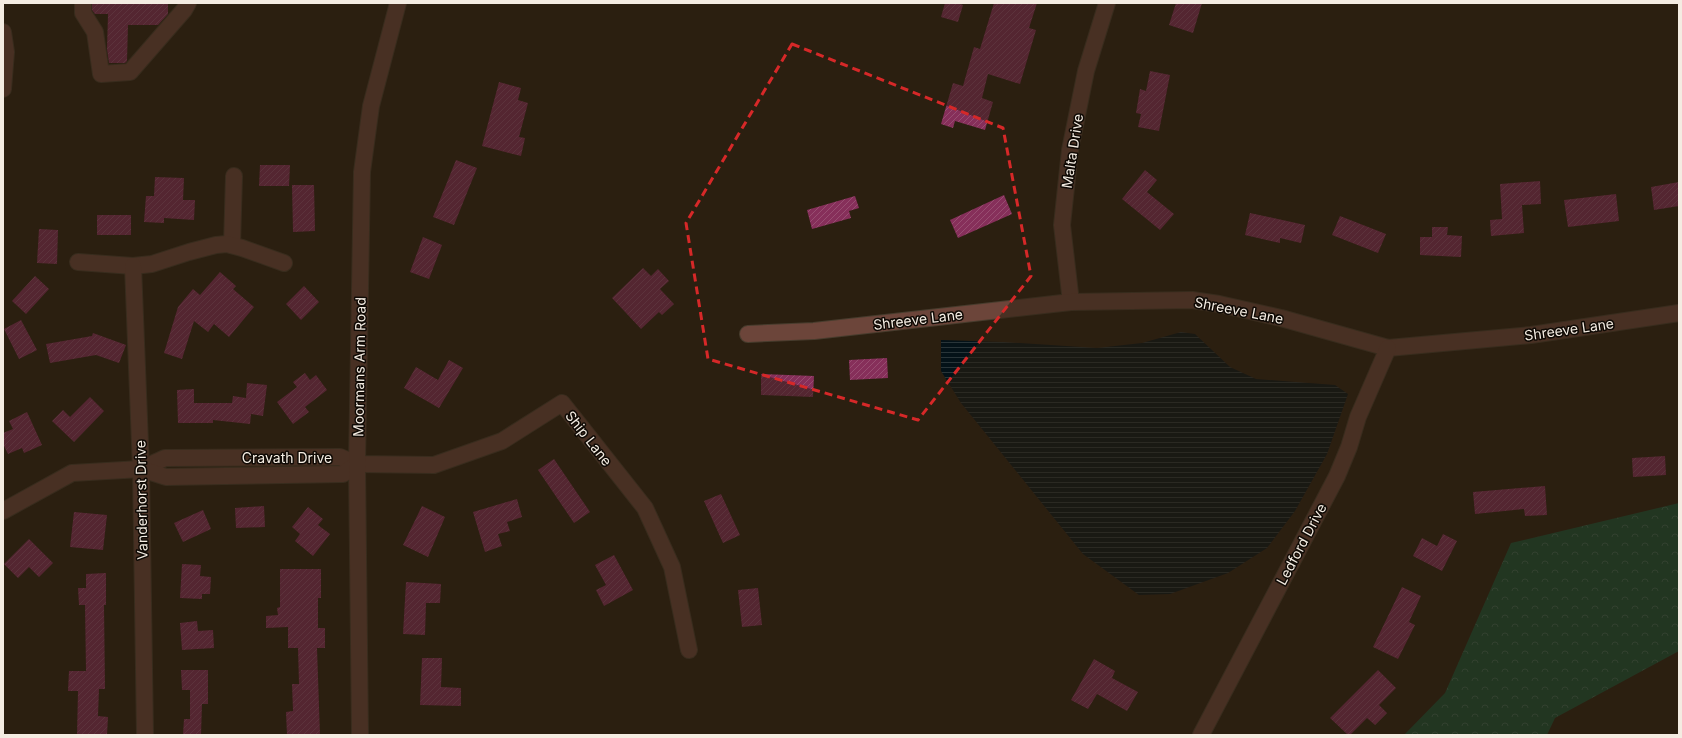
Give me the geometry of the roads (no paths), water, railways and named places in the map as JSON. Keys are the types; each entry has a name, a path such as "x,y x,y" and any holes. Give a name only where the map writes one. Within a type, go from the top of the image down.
{"street":[{"path":"83,3 83,13 96,32 101,74 130,72 184,10 188,3"},
{"name":"Moormans Arm Road","path":"360,735 357,464 362,172 371,106 398,3"},
{"name":"Malta Drive","path":"1071,302 1062,225 1070,150 1086,71 1107,3"},
{"path":"3,32 6,52 3,89"},
{"path":"232,245 234,176"},
{"path":"78,262 133,266 152,264 216,245 232,245 284,263"},
{"name":"Vanderhorst Drive","path":"133,266 141,469 145,735"},
{"name":"Shreeve Lane","path":"748,334 814,331 1071,302 1192,300 1219,304 1281,318 1388,348 1531,335 1679,312"},
{"name":"Ledford Drive","path":"1201,735 1337,476 1349,447 1358,417 1388,348"},
{"name":"Ship Lane","path":"357,464 434,465 502,440 562,403 645,508 672,567 689,650"},
{"name":"Cravath Drive","path":"3,511 72,473 141,469 166,476 343,474 357,464"}]}
